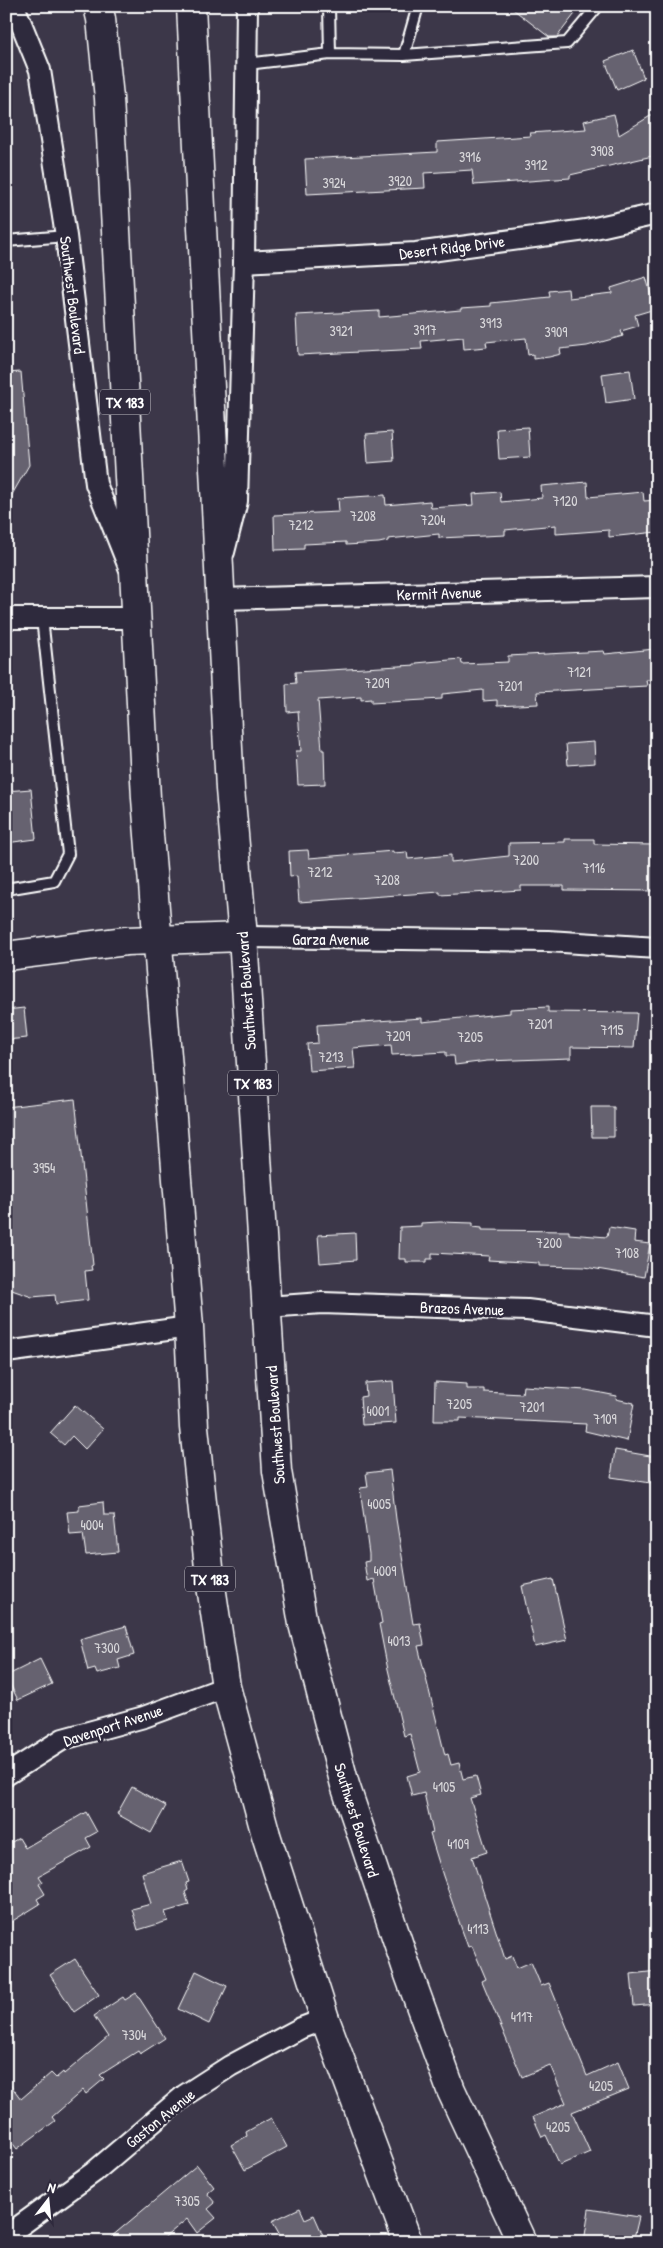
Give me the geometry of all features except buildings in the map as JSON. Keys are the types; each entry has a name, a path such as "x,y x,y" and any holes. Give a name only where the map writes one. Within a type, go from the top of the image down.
{"main road":[{"name":"Southwest Boulevard","path":"98,6 109,98 146,798 190,1327 194,1427 211,1586 226,1687 266,1835 325,2019 408,2242"},
{"name":"Southwest Boulevard","path":"191,6 230,789 243,937 277,1471 303,1624 345,1785 408,1972 451,2090 522,2242"},
{"name":"Garza Avenue","path":"6,956 126,941 243,937"}],"street":[{"name":"Southwest Boulevard","path":"14,6 40,70 66,236 96,484 135,582"},
{"name":"Southwest Boulevard","path":"220,568 238,501 244,262 247,6"},
{"name":"Desert Ridge Drive","path":"244,262 416,253 586,230 657,214"},
{"name":"Kermit Avenue","path":"221,599 657,587"},
{"path":"6,618 137,618"},
{"name":"Garza Avenue","path":"243,937 548,941 657,948"},
{"name":"Brazos Avenue","path":"267,1307 322,1303 527,1310 657,1326"},
{"path":"6,1352 190,1327"},
{"name":"Davenport Avenue","path":"6,1775 64,1739 144,1717 226,1687"},
{"name":"Gaston Avenue","path":"6,2236 94,2172 185,2095 230,2066 301,2028 325,2019"}],"lane":[{"path":"328,6 330,54"},
{"path":"404,55 418,6"},
{"path":"247,64 330,54 404,55 567,43 598,6"},
{"path":"6,241 66,236"},
{"path":"6,889 54,881 68,854 42,618"}]}
